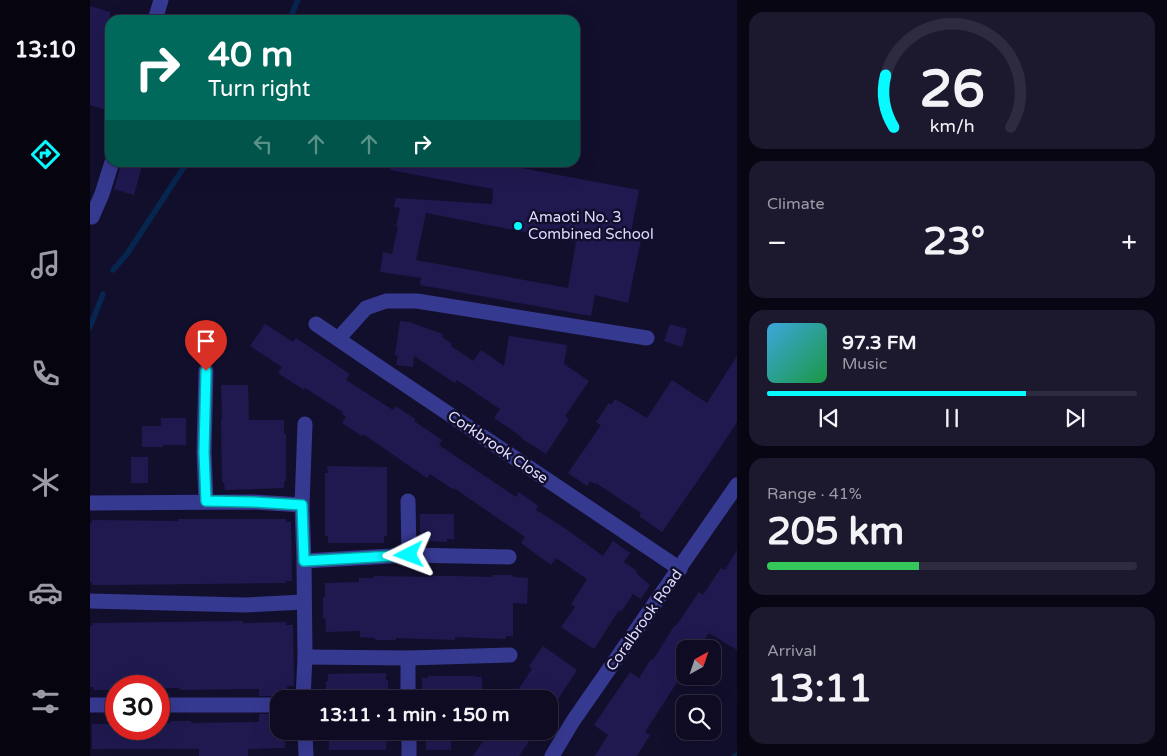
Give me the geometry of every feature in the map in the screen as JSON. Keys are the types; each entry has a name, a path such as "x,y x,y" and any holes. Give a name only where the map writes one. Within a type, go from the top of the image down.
{"street":[{"path":"156,15 160,0"},
{"path":"92,217 110,167"},
{"path":"338,340 366,308 386,301 417,301 647,338"},
{"name":"Corkbrook Close","path":"316,324 680,569"},
{"path":"206,371 204,452 206,501"},
{"path":"303,690 305,657 302,505 305,424"},
{"name":"Coralbrook Road","path":"552,756 573,721 737,485"},
{"path":"90,503 206,501 302,505"},
{"path":"408,501 409,555"},
{"path":"304,561 409,555 509,557"},
{"path":"90,601 245,605 304,602"},
{"path":"305,657 408,658 510,655"},
{"path":"408,658 408,690"},
{"path":"90,706 105,705"},
{"path":"170,705 270,705"},
{"path":"305,740 306,756"},
{"path":"409,740 409,756"}],"building":[{"path":"90,6 110,12 110,15 105,15 105,110 90,105"},
{"path":"121,167 142,167 134,195 114,189"},
{"path":"390,167 517,167 639,190 630,237 641,239 628,303 595,295 591,316 420,285 421,278 380,272 383,252 392,254 398,227 396,227 400,208 394,207 396,198 492,204 493,189 390,170","holes":["426,213 576,242 568,288 416,260"]},
{"path":"400,321 409,322 443,334 442,337 452,344 451,346 473,361 481,350 504,366 509,336 567,345 564,364 589,381 565,416 569,419 546,454 494,418 500,409 457,380 455,383 414,356 413,367 396,365 398,356 395,355"},
{"path":"265,324 293,342 296,338 350,374 346,380 393,410 396,406 415,419 414,421 442,440 439,445 516,497 519,492 538,506 536,510 603,556 613,541 630,553 624,562 637,571 636,573 650,585 641,599 633,594 621,612 619,610 594,649 561,627 575,607 571,604 587,579 556,558 551,565 521,543 525,537 454,488 454,490 430,474 427,478 363,434 362,436 342,423 346,417 342,414 343,412 278,373 282,367 250,346"},
{"path":"670,324 687,329 682,347 664,341"},
{"path":"737,356 737,422 662,532 639,516 641,513 596,483 590,481 587,486 568,473 601,425 596,422 609,403 611,405 615,399 647,418 672,380 707,403"},
{"path":"221,385 248,385 249,420 284,420 284,434 286,434 286,481 284,481 284,488 225,490 224,483 222,482"},
{"path":"161,418 186,418 186,445 142,447 142,426 161,426"},
{"path":"131,457 148,457 148,483 131,483"},
{"path":"327,466 387,467 387,536 384,536 384,543 328,543 328,536 325,536 325,473 328,473"},
{"path":"420,514 454,514 454,539 447,539 447,542 420,539"},
{"path":"178,519 286,519 286,522 291,522 292,581 286,581 286,583 92,585 92,582 90,582 90,523 92,523 92,520 178,521"},
{"path":"737,550 737,650 709,633 705,640 676,640 676,684 645,732 650,735 637,756 595,756 608,735 594,725 630,672 639,678 699,592 703,595 721,568 725,570"},
{"path":"492,575 513,575 513,577 528,578 527,604 513,603 513,636 506,636 506,639 455,637 455,640 396,638 396,640 375,640 375,638 360,637 360,631 326,632 325,618 323,618 325,583 359,582 359,578 374,578 374,576 493,577"},
{"path":"286,622 286,625 293,625 294,686 287,686 287,689 270,690 270,696 259,696 259,689 180,690 179,688 170,688 170,675 105,675 105,690 94,690 93,687 90,687 90,626 93,623"},
{"path":"543,646 577,670 558,699 558,690 518,690 532,669 529,666"},
{"path":"386,673 388,690 326,690 328,674"},
{"path":"428,676 482,677 482,690 422,690 422,678 428,678"},
{"path":"259,714 270,714 270,740 285,740 285,748 248,749 248,756 199,756 199,749 92,749 92,724 105,724 105,740 170,740 170,721 191,721 191,723 259,722"},
{"path":"329,740 387,740 386,750 329,750"},
{"path":"426,740 451,740 451,750 426,750"},
{"path":"484,740 530,740 519,756 473,756"}],"waterway":[{"path":"291,15 298,0"},
{"path":"113,270 127,254 184,167"},
{"path":"90,327 103,294"}],"place":[{"name":"Amaoti No. 3 Combined School","path":"518,226"}],"route":[{"path":"206,371 204,452 206,501 302,505 304,561 409,555"}]}
